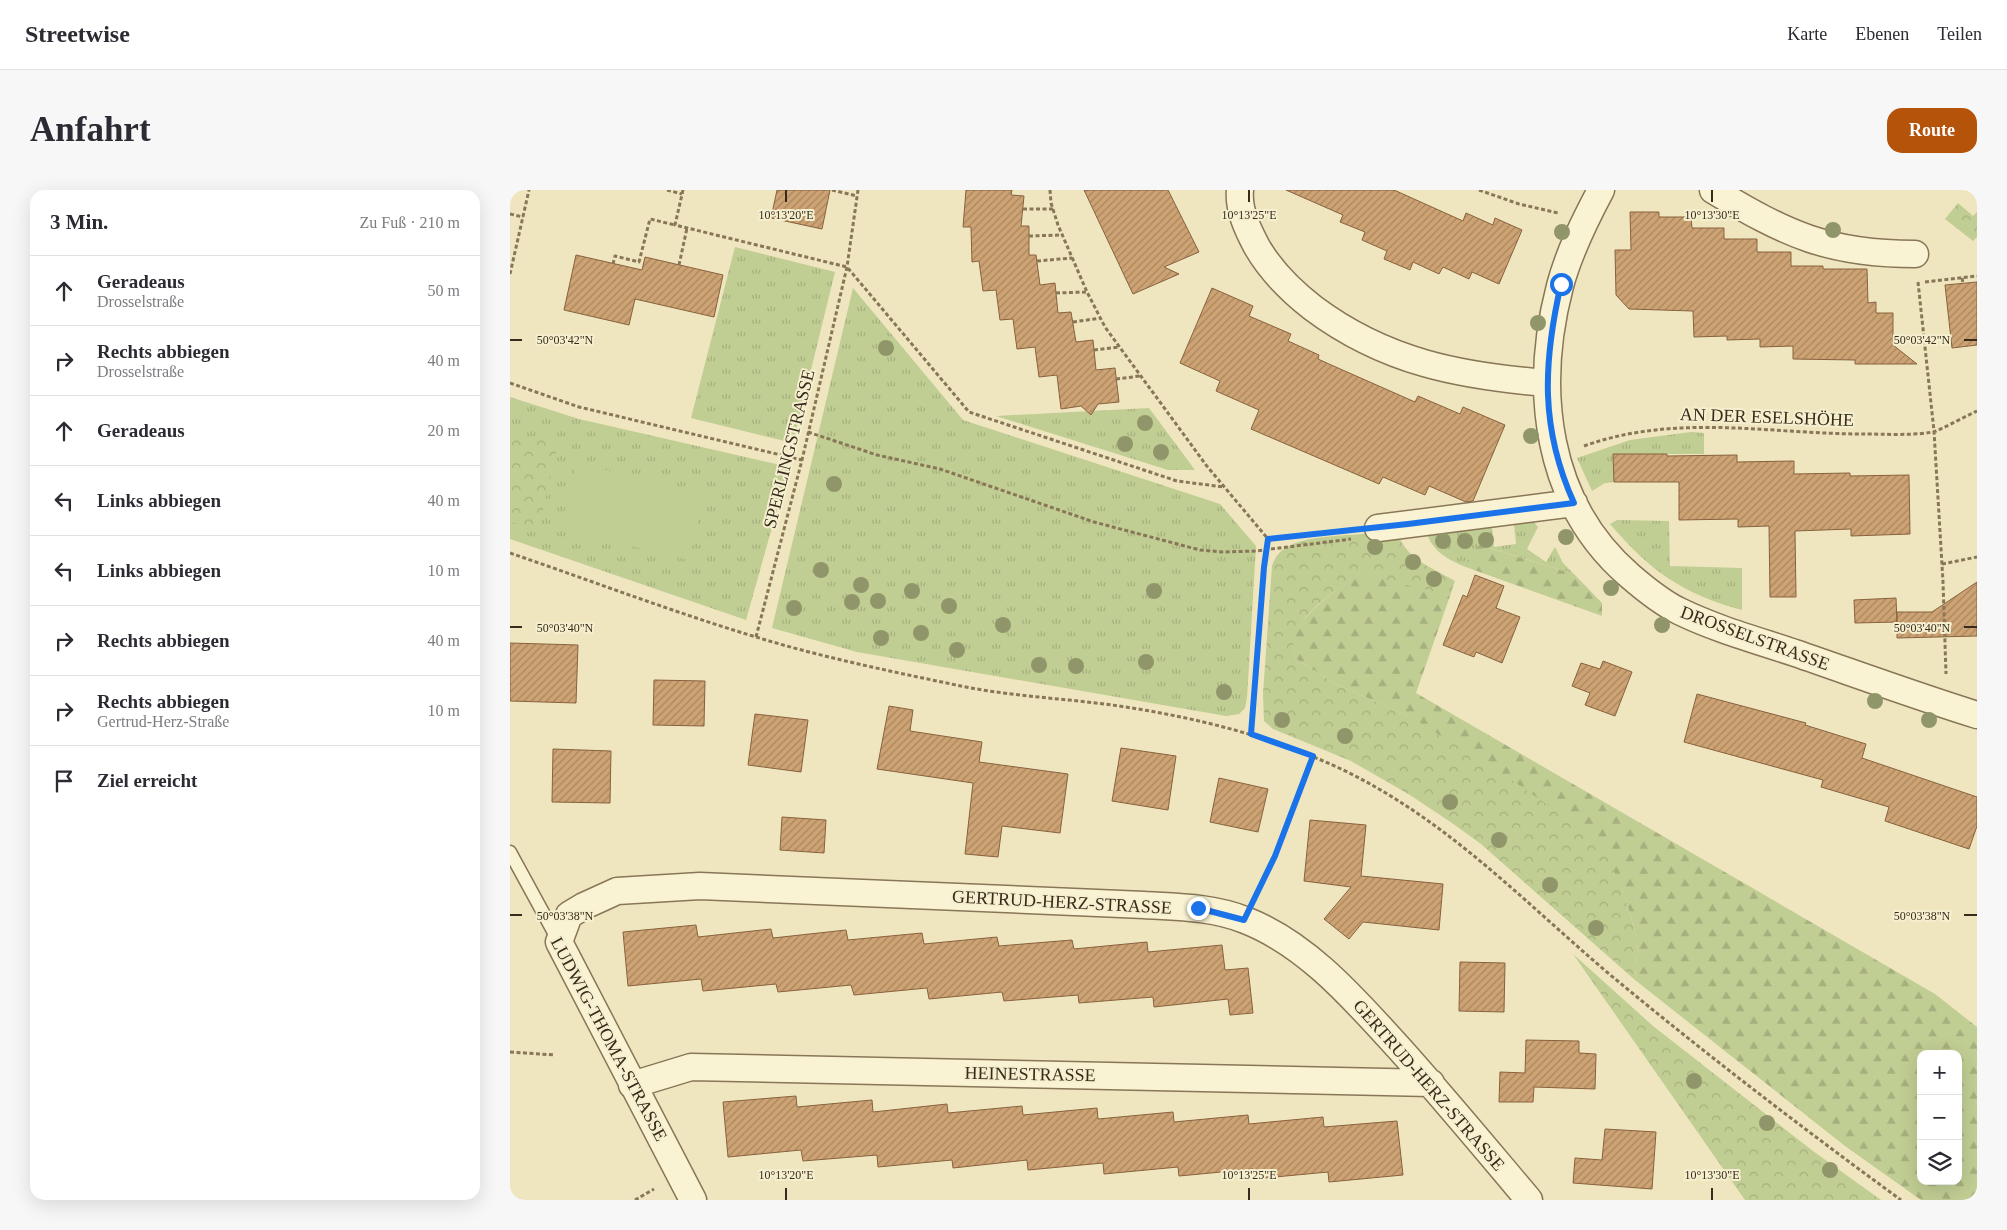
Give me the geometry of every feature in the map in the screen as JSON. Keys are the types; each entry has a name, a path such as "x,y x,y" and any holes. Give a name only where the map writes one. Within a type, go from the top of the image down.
{"street":[{"path":"1240,190 1243,215 1250,234 1263,258 1287,285 1326,317 1354,334 1405,359 1464,374 1547,383"},
{"name":"DROSSELSTRASSE","path":"1601,190 1584,223 1561,284 1555,308 1547,383 1549,417 1556,456 1574,503 1600,548 1649,592 1678,610 1726,630 1977,715"},
{"path":"1713,190 1763,220 1805,239 1859,251 1916,254"},
{"path":"1369,533 1574,503"},
{"name":"GERTRUD-HERZ-STRASSE","path":"559,942 569,916 584,906 617,891 700,886 1198,908 1244,920 1296,946 1362,1007 1431,1083 1529,1200"},
{"name":"LUDWIG-THOMA-STRASSE","path":"559,942 603,1023 632,1085 693,1200"},
{"name":"HEINESTRASSE","path":"632,1085 691,1067 1431,1083"}],"lane":[{"name":"LUDWIG-THOMA-STRASSE","path":"510,852 559,942"}],"path":[{"path":"510,274 529,190"},
{"path":"667,190 682,192 675,225"},
{"path":"832,190 857,196"},
{"name":"SPERLINGSTRASSE","path":"756,637 802,460 847,267 858,190"},
{"path":"1050,190 1053,209 1072,258 1087,292 1119,347 1224,487 1268,539 1251,734"},
{"path":"1479,190 1519,204 1563,214 1584,223"},
{"path":"1023,209 1053,209"},
{"path":"510,214 523,217"},
{"path":"613,264 615,256 639,262 650,219 847,267 969,412 1177,481 1224,487"},
{"path":"679,265 687,228"},
{"path":"1029,236 1063,235"},
{"path":"1916,254 1934,431 1942,564 1947,705"},
{"path":"1037,261 1072,258"},
{"path":"1918,283 1977,276"},
{"path":"1962,278 1963,283"},
{"path":"1056,293 1087,292"},
{"path":"1073,322 1101,318"},
{"path":"1094,350 1119,347"},
{"path":"1116,379 1140,376"},
{"path":"510,383 579,408 802,460"},
{"name":"AN DER ESELSHÖHE","path":"1556,456 1608,438 1662,428 1702,426 1816,434 1934,431 1977,411"},
{"path":"808,432 877,455 940,469 1094,522 1200,550 1223,552 1267,550 1369,533"},
{"path":"1268,539 1369,533"},
{"path":"510,553 756,637 960,686 1117,706 1251,734 1313,756 1373,785 1444,830 1656,1013 1781,1112 1901,1200"},
{"path":"1942,564 1977,557"},
{"path":"1244,920 1275,856 1313,756"},
{"path":"510,1052 555,1055"}],"green space":[{"path":"1958,203 1973,216 1977,212 1977,237 1973,241 1945,219"},
{"path":"735,247 835,272 793,443 691,418"},
{"path":"853,288 963,420 1220,504 1256,546 1247,698 1245,708 1239,714 1226,716 857,652 772,628"},
{"path":"510,397 579,419 789,467 746,620 510,539"},
{"path":"1149,408 1195,470 1168,470 996,416"},
{"path":"510,432 558,443 539,528 510,522"},
{"path":"1691,432 1704,433 1704,454 1614,454 1614,482 1605,483 1592,491 1577,458 1630,440"},
{"path":"576,463 705,494 689,560 560,529"},
{"path":"1617,520 1669,521 1670,566 1742,568 1742,610 1702,596 1669,579 1639,555 1610,524"},
{"path":"1534,522 1538,527 1527,549 1546,562 1555,547 1563,563 1574,574 1480,545 1463,566 1441,554 1427,534 1492,527 1494,547 1516,544 1514,524"},
{"path":"1381,533 1399,537 1403,545 1416,558 1455,581 1450,596 1360,573 1322,602 1305,619 1293,641 1296,659 1334,683 1412,718 1496,769 1598,840 1622,887 1638,941 1635,980 1481,844 1452,823 1410,795 1351,761 1273,729 1264,721 1263,694 1272,566 1276,557 1280,552 1297,542 1334,536"},
{"path":"1479,545 1574,574 1602,603 1602,616 1463,566"},
{"path":"1361,572 1450,596 1416,693 1935,994 1977,1027 1977,1200 1921,1200 1845,1146 1635,980 1638,941 1622,887 1412,718 1334,683 1296,659 1293,640 1297,630 1312,611 1332,593"},
{"path":"1573,954 1653,1026 1813,1151 1881,1200 1745,1200"}],"building":[{"path":"777,190 830,190 822,229 771,218"},
{"path":"966,190 1012,190 1011,195 1024,196 1021,226 1029,226 1029,255 1036,255 1040,285 1055,283 1058,313 1071,312 1076,342 1093,340 1096,370 1115,368 1119,402 1098,404 1091,415 1081,406 1061,409 1057,375 1039,377 1035,347 1017,349 1013,319 1000,320 996,290 983,291 979,261 972,262 971,227 963,227"},
{"path":"1084,190 1168,190 1199,252 1164,267 1179,274 1133,294"},
{"path":"1286,190 1394,190 1463,221 1466,213 1493,225 1495,218 1522,230 1499,284 1472,272 1469,279 1443,267 1439,274 1413,262 1410,270 1384,259 1387,251 1362,240 1365,232 1340,222 1343,215"},
{"path":"1630,212 1659,212 1659,217 1691,217 1692,228 1724,228 1724,239 1757,239 1757,252 1791,252 1791,266 1823,266 1823,269 1867,269 1868,303 1876,302 1876,313 1893,313 1893,345 1917,364 1855,364 1855,360 1793,359 1793,346 1760,347 1760,339 1727,340 1727,336 1694,337 1693,311 1629,309 1616,295 1615,250 1631,250"},
{"path":"576,255 642,270 645,257 723,275 714,317 635,299 629,325 564,310"},
{"path":"1977,282 1977,345 1952,348 1945,285"},
{"path":"1212,288 1253,306 1249,316 1291,334 1288,341 1319,355 1318,359 1415,402 1418,396 1460,414 1463,407 1505,425 1473,501 1466,502 1429,486 1425,495 1383,477 1379,484 1251,429 1259,410 1216,391 1220,381 1180,363"},
{"path":"1613,454 1667,454 1667,456 1737,455 1737,462 1794,461 1794,474 1850,473 1850,476 1909,475 1910,534 1851,536 1851,529 1795,531 1796,597 1770,597 1769,526 1738,527 1738,519 1679,520 1679,482 1614,482"},
{"path":"1475,575 1504,586 1496,608 1520,617 1502,663 1476,652 1474,657 1443,645 1463,595 1467,597"},
{"path":"1977,582 1977,636 1897,638 1897,612 1932,612"},
{"path":"1896,598 1897,622 1855,623 1854,600"},
{"path":"510,643 578,645 576,703 510,701"},
{"path":"1603,661 1632,672 1615,716 1585,705 1590,693 1572,686 1581,663 1600,669"},
{"path":"654,680 705,681 704,726 653,725"},
{"path":"1697,694 1806,723 1805,725 1866,744 1862,758 1977,797 1977,826 1969,849 1885,821 1889,807 1821,787 1823,780 1684,742"},
{"path":"889,706 913,710 910,731 982,742 979,762 1068,774 1060,833 1002,826 998,857 965,854 973,783 877,769"},
{"path":"755,714 808,720 801,772 748,765"},
{"path":"1121,748 1176,756 1168,810 1112,801"},
{"path":"553,749 611,751 610,803 552,802"},
{"path":"1219,778 1268,789 1258,832 1210,822"},
{"path":"782,817 826,820 824,853 780,850"},
{"path":"1310,820 1366,825 1361,876 1443,884 1439,930 1363,922 1349,939 1324,919 1351,887 1304,881"},
{"path":"696,925 698,937 771,929 773,938 846,930 848,940 922,933 924,944 997,937 999,946 1072,940 1074,949 1147,942 1148,952 1222,945 1225,970 1248,968 1253,1013 1230,1015 1228,999 1154,1007 1153,997 1079,1003 1078,995 1004,1001 1002,992 929,999 927,988 854,995 851,985 778,992 776,984 703,991 701,979 628,986 623,932"},
{"path":"1460,962 1505,963 1504,1012 1459,1011"},
{"path":"1526,1040 1579,1041 1579,1053 1596,1054 1595,1089 1534,1087 1533,1102 1499,1102 1500,1072 1525,1073"},
{"path":"796,1096 797,1107 872,1100 873,1112 947,1104 948,1113 1022,1106 1023,1115 1097,1108 1098,1119 1173,1112 1174,1122 1248,1115 1249,1124 1323,1117 1324,1127 1397,1121 1403,1175 1329,1182 1328,1172 1254,1179 1253,1169 1179,1176 1178,1167 1104,1174 1103,1163 1028,1170 1027,1160 953,1168 952,1160 878,1167 877,1155 803,1161 801,1150 728,1157 723,1102"},
{"path":"1605,1129 1656,1132 1652,1189 1573,1183 1575,1158 1602,1160"}],"route":[{"path":"1198,908 1244,920 1275,856 1313,756 1251,734 1264,567 1268,539 1574,503 1562,476 1556,456 1549,417 1547,383 1549,348 1553,317 1561,284"}]}
